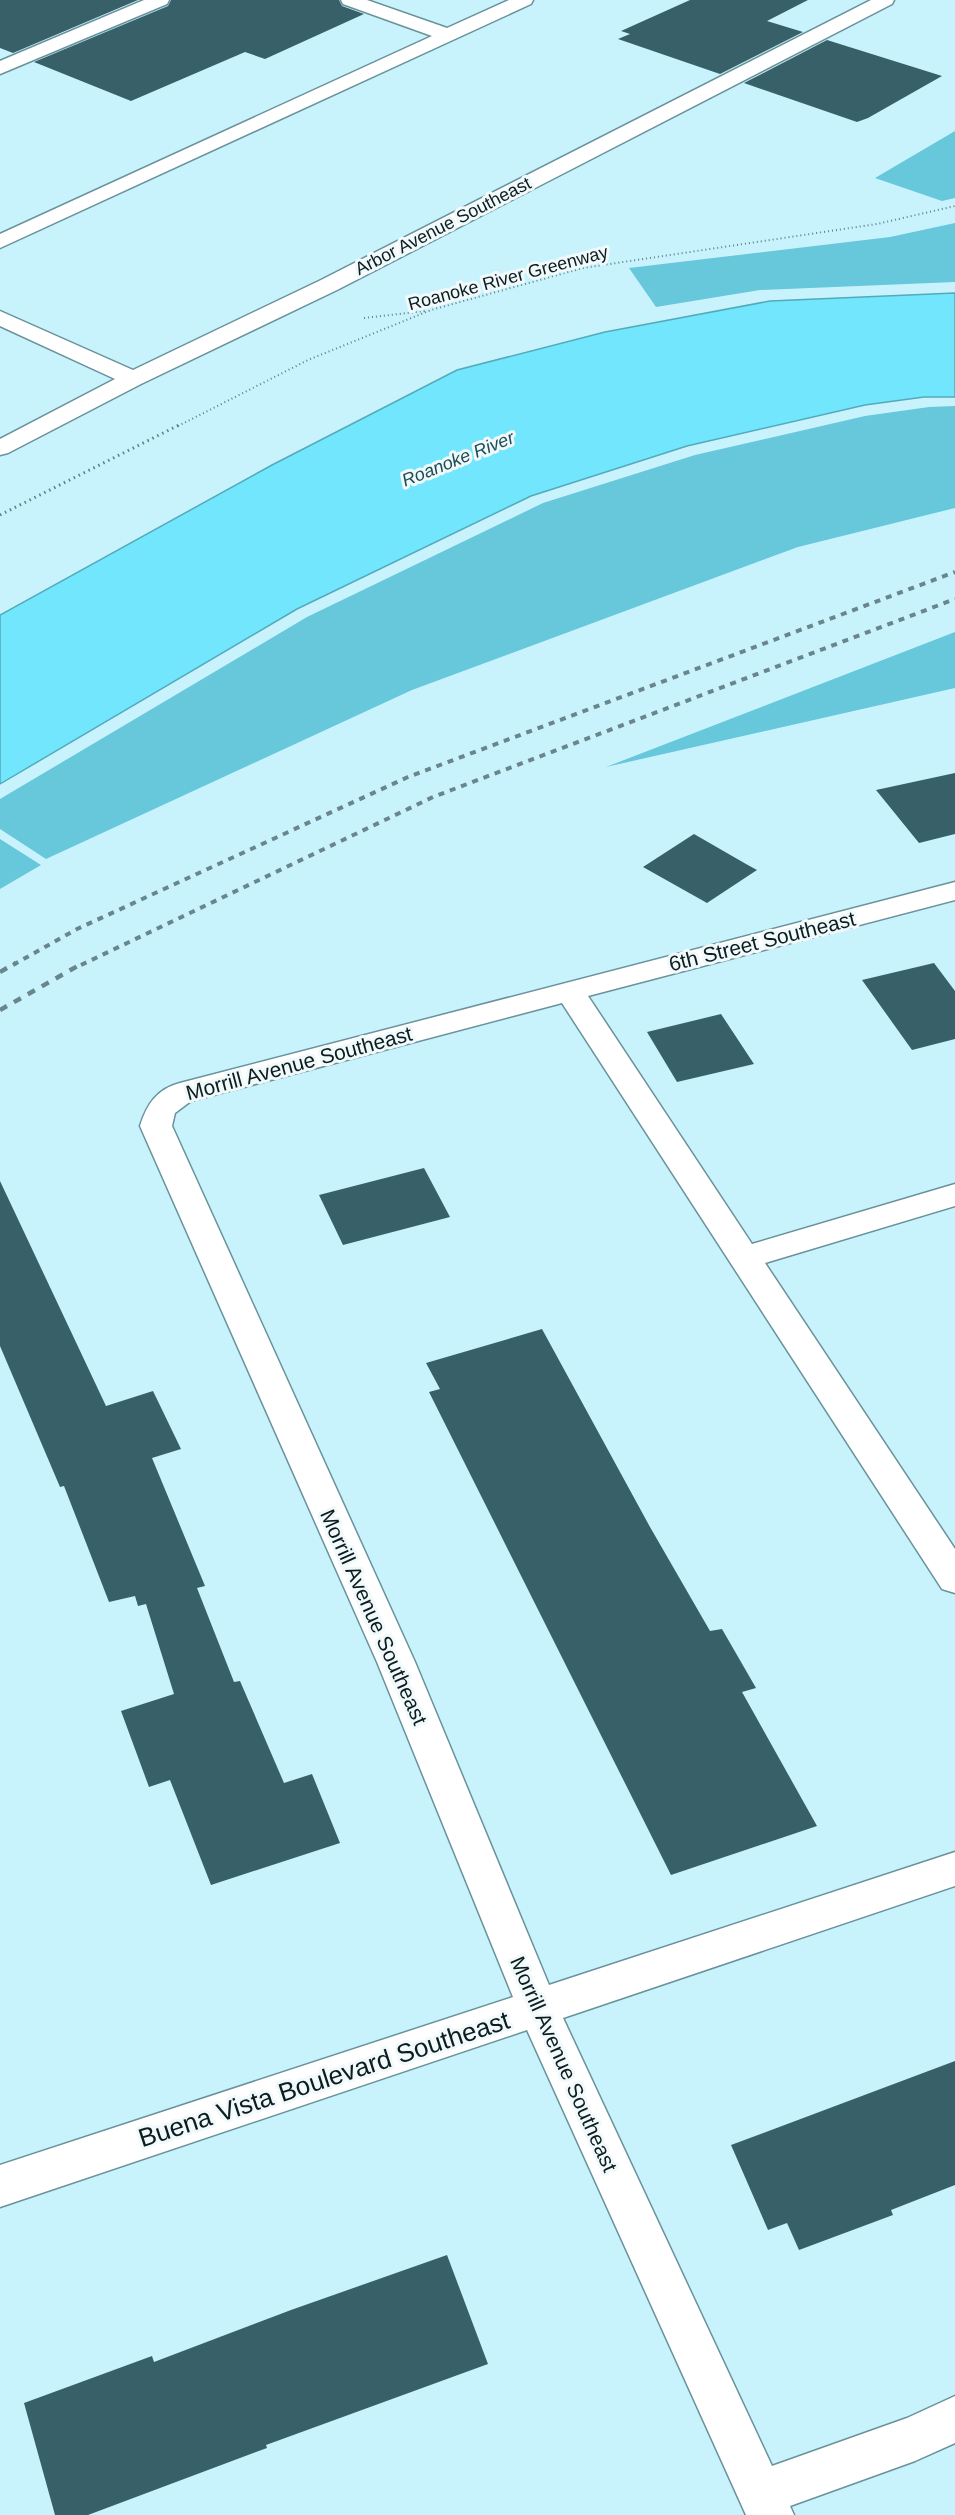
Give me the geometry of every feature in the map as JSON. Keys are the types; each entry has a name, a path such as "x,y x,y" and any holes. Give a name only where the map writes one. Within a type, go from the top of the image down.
{"street":[{"path":"0,68 160,0"},
{"path":"350,0 448,35"},
{"path":"0,242 524,0"},
{"name":"Arbor Avenue Southeast","path":"0,447 133,379 329,285 885,0"},
{"path":"0,318 133,379"},
{"name":"6th Street Southeast","path":"569,991 955,891"},
{"path":"569,991 955,1579"},
{"name":"Morrill Avenue Southeast","path":"569,991 180,1093 161,1108 156,1126 396,1662 538,2008 765,2504"},
{"path":"744,1258 955,1195"},
{"name":"Buena Vista Boulevard Southeast","path":"0,2186 955,1869"},
{"path":"765,2504 955,2419"}],"path":[{"name":"Roanoke River Greenway","path":"0,515 308,360 431,310 583,268 877,224 955,206"}],"shaded area":[{"path":"955,131 955,198 942,201 875,178"},
{"path":"955,223 955,282 760,290 656,307 629,268 890,237"},
{"path":"955,406 955,508 798,547 412,690 46,859 0,829 0,799 307,617 543,503 695,455 865,416 929,407"},
{"path":"955,632 955,688 606,767"},
{"path":"0,839 41,865 0,889"}],"water":[{"name":"Roanoke River","path":"955,293 955,397 924,397 865,405 687,446 531,496 297,609 0,784 0,615 272,465 457,370 605,332 770,301"}],"building":[{"path":"0,0 138,0 13,53 0,48"},
{"path":"171,0 339,0 342,6 364,14 265,59 245,52 131,101 34,62 168,6"},
{"path":"690,0 808,0 767,21 803,32 720,74 618,39 630,34 621,31"},
{"path":"827,40 942,76 857,122 744,83"},
{"path":"955,773 955,834 919,843 876,790"},
{"path":"694,834 757,870 707,903 643,867"},
{"path":"934,963 955,991 955,1039 912,1050 862,980"},
{"path":"721,1014 754,1064 677,1082 647,1032"},
{"path":"424,1168 450,1217 343,1245 319,1195"},
{"path":"0,1181 106,1406 153,1391 181,1449 152,1458 205,1586 197,1588 234,1682 240,1681 284,1783 312,1774 340,1843 211,1885 170,1780 149,1787 121,1711 174,1694 146,1604 138,1606 135,1596 109,1602 64,1486 60,1487 0,1346"},
{"path":"542,1329 650,1527 710,1631 722,1629 756,1688 742,1692 817,1826 671,1875 429,1392 440,1389 426,1363"},
{"path":"955,2061 955,2185 891,2210 893,2215 799,2250 787,2223 768,2230 731,2145"},
{"path":"447,2255 488,2364 266,2445 267,2448 88,2515 55,2515 24,2403 152,2356 154,2362 291,2310"}],"railway":[{"path":"13,965 77,929 408,777 955,572"},
{"path":"81,965 433,797 955,599"},
{"path":"0,972 16,963"},
{"path":"0,1010 83,963"}]}
